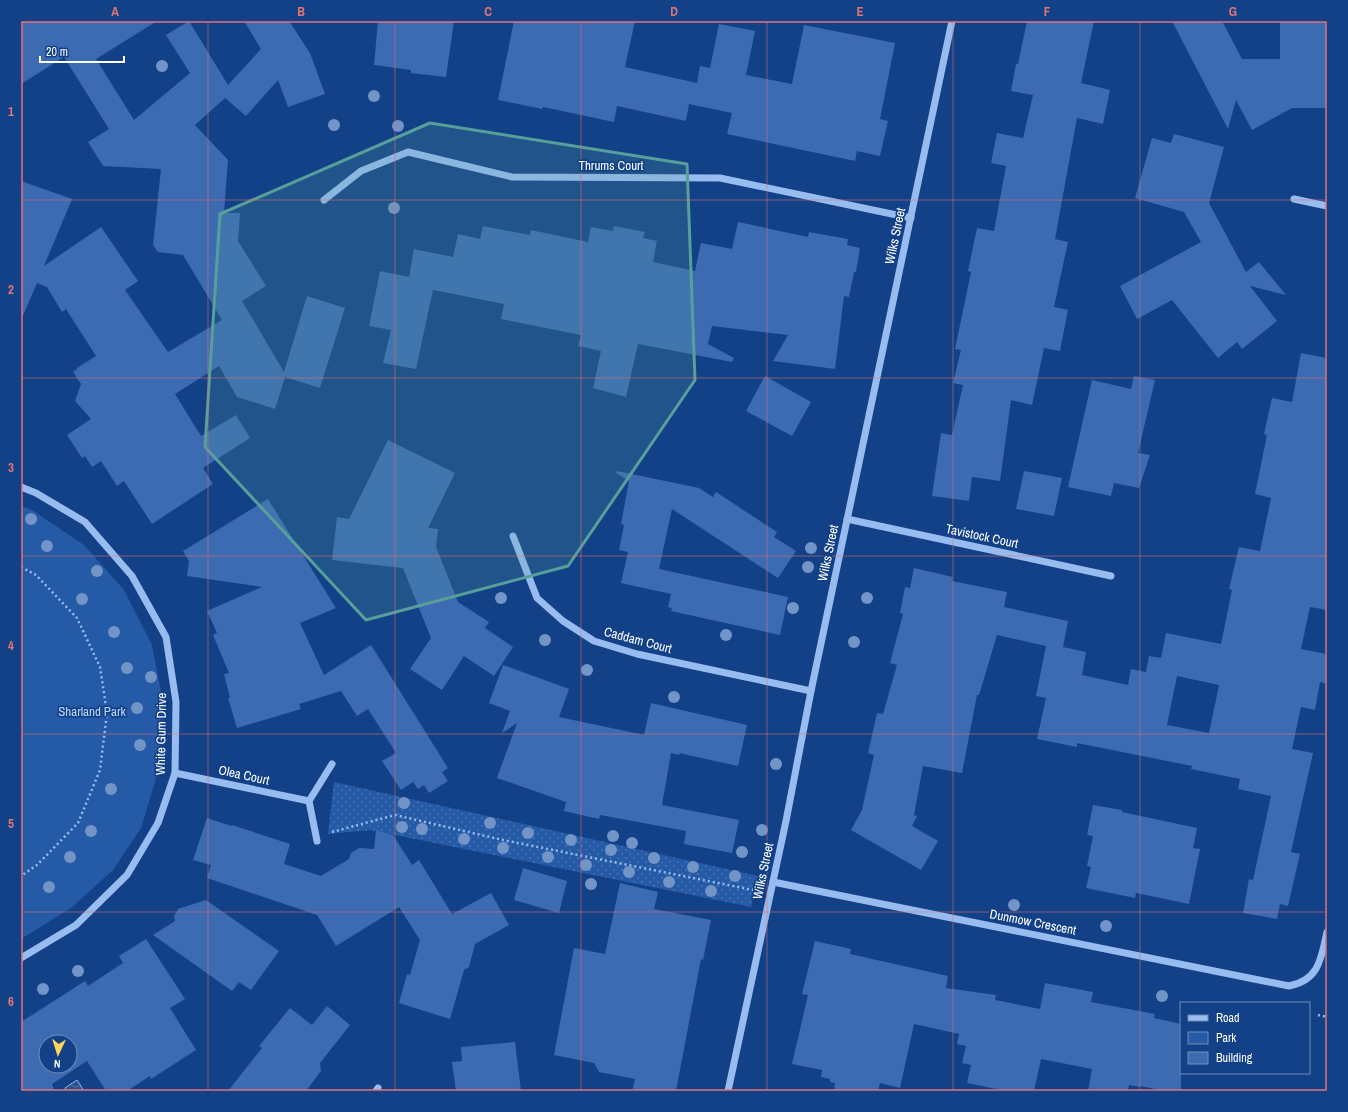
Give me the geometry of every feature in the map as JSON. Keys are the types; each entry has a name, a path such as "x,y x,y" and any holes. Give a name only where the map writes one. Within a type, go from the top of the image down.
{"street":[{"name":"Wilks Street","path":"728,1091 773,882 811,691 952,21"},
{"name":"Thrums Court","path":"324,200 361,171 408,152 512,176 720,178 911,218"},
{"path":"1294,199 1327,206"},
{"name":"White Gum Drive","path":"21,487 36,493 85,522 132,576 166,637 176,702 175,773 158,823 127,875 76,925 21,958"},
{"name":"Tavistock Court","path":"847,519 1111,576"},
{"name":"Caddam Court","path":"513,536 538,598 563,621 594,640 637,654 811,691"},
{"path":"317,841 309,800 332,764"},
{"name":"Olea Court","path":"175,773 309,800"},
{"name":"Dunmow Crescent","path":"773,882 1289,986 1299,984 1306,980 1315,971 1321,960 1327,932"}],"path":[{"path":"21,567 36,575 77,618 100,667 107,713 100,770 78,823 37,865 21,876"},
{"path":"332,832 394,815 503,840 754,890"},
{"path":"1318,1015 1327,1017"}],"highlighted area":[{"path":"430,123 687,164 695,380 568,566 366,620 205,447 220,214"}],"green space":[{"name":"Sharland Park","path":"21,506 32,510 84,545 124,590 152,645 164,708 159,769 141,828 113,870 71,908 21,939"},
{"path":"334,782 758,876 751,907 371,830 328,834"}],"water":[{"path":"77,1080 84,1091 66,1091 65,1088"}],"building":[{"path":"21,21 157,21 96,59 134,120 190,73 166,35 189,21 228,85 261,49 244,21 289,21 310,53 325,94 288,107 278,80 246,116 225,98 195,125 228,160 224,213 240,213 238,241 266,286 242,301 284,372 307,296 345,308 320,388 285,377 275,409 237,397 219,366 175,394 201,436 236,415 250,438 203,468 213,484 152,524 124,481 117,486 101,461 92,467 85,456 82,458 67,435 91,419 75,401 81,384 73,372 96,356 66,309 62,312 47,287 37,283 21,320 21,181 72,199 44,266 101,227 138,281 125,290 168,352 222,320 183,255 158,252 153,245 161,169 103,166 88,142 109,129 64,57 21,84"},
{"path":"378,21 454,21 446,77 411,73 411,70 374,65"},
{"path":"514,21 635,21 625,67 697,83 700,66 710,68 719,24 755,31 746,75 792,84 804,25 895,43 880,119 888,121 880,156 857,151 855,161 727,134 732,113 689,104 686,121 617,106 614,122 543,107 542,109 498,100"},
{"path":"1027,21 1094,21 1081,83 1110,90 1103,124 1077,118 1055,239 1068,242 1054,307 1068,310 1060,351 1044,348 1032,405 1011,400 1000,481 972,477 969,501 932,496 941,433 952,435 963,385 953,383 961,350 955,349 971,272 968,271 977,228 994,231 1006,166 991,163 997,133 1023,138 1033,95 1011,91"},
{"path":"1172,21 1222,21 1242,59 1280,59 1280,21 1327,21 1327,108 1292,108 1252,130 1236,100 1228,129"},
{"path":"1174,134 1224,147 1209,203 1246,272 1259,262 1286,295 1250,286 1277,321 1242,349 1237,342 1218,358 1172,300 1137,319 1120,286 1201,242 1184,212 1135,198 1152,138 1171,143"},
{"path":"738,222 808,237 809,232 848,239 847,245 860,248 856,272 854,272 849,297 844,296 835,369 773,361 788,335 712,326 708,344 734,358 732,362 638,344 626,397 593,388 601,351 578,346 581,335 501,319 504,304 433,290 416,369 383,363 391,330 369,326 380,271 409,277 414,249 453,257 458,234 480,239 483,226 530,235 531,230 588,242 591,227 613,231 614,226 645,232 643,238 657,241 653,262 695,271 701,243 732,249"},
{"path":"1301,353 1327,358 1327,610 1310,607 1301,649 1327,654 1327,684 1320,682 1315,710 1301,707 1292,749 1313,753 1291,852 1300,854 1288,906 1280,904 1277,919 1243,913 1249,879 1253,880 1271,796 1238,789 1240,779 1191,769 1192,766 1077,743 1077,747 1037,739 1046,698 1036,696 1046,646 997,635 979,695 977,695 962,773 923,766 914,815 917,816 912,826 938,841 921,870 851,830 862,810 874,755 868,753 877,713 883,714 897,665 890,663 903,614 900,613 905,587 910,588 914,568 953,577 952,581 1007,592 1004,607 1068,621 1063,647 1086,652 1082,675 1128,685 1131,669 1146,672 1149,656 1161,658 1166,633 1221,644 1232,590 1229,589 1239,547 1260,551 1271,498 1255,494 1267,435 1264,434 1272,398 1292,402","holes":["1177,676 1219,685 1209,733 1167,725"]},
{"path":"765,376 811,402 792,436 746,411"},
{"path":"1134,376 1155,380 1138,453 1150,455 1139,488 1114,483 1111,496 1068,487 1092,380 1131,389"},
{"path":"388,440 455,473 428,528 438,529 436,547 458,602 489,622 485,628 513,647 494,676 464,656 442,690 410,669 431,638 403,568 332,560 337,517 349,519"},
{"path":"617,471 699,488 713,497 716,492 777,532 774,537 796,551 778,578 672,509 659,569 788,597 780,635 671,611 672,608 668,607 671,594 621,583 628,552 619,550 624,525 621,524 629,481 616,473"},
{"path":"1024,471 1062,478 1054,516 1016,509"},
{"path":"268,499 336,608 300,623 324,675 371,645 448,768 442,772 448,781 429,793 424,785 418,789 413,782 401,790 382,761 396,753 368,709 357,716 341,691 299,704 301,709 237,728 228,698 230,698 224,674 229,673 213,635 217,633 207,611 262,587 187,576 189,561 183,551"},
{"path":"503,665 569,689 559,717 644,735 651,703 747,725 738,766 680,753 679,755 671,753 662,805 739,820 732,853 684,844 686,831 600,815 599,819 564,811 566,802 497,778 517,723 502,733 510,711 489,703"},
{"path":"1093,805 1122,810 1122,812 1197,828 1193,848 1200,849 1189,904 1136,893 1135,898 1086,888 1091,867 1087,866 1093,836 1087,835"},
{"path":"207,818 290,844 284,864 321,876 349,859 351,853 359,848 374,849 376,830 393,835 412,865 419,860 452,914 491,893 509,925 475,944 469,967 464,970 450,1019 399,1003 407,974 410,975 420,940 399,907 336,946 317,915 207,878 211,865 193,860"},
{"path":"523,868 567,881 559,913 514,900"},
{"path":"620,883 658,892 654,909 711,920 703,960 701,959 676,1091 632,1091 635,1079 599,1072 594,1063 554,1055 574,948 605,954"},
{"path":"206,900 279,951 251,990 239,982 232,991 153,935 175,921 174,916 178,909"},
{"path":"146,939 185,999 170,1008 196,1050 151,1079 150,1076 127,1091 106,1091 87,1061 78,1067 78,1034 38,1034 38,1074 67,1074 52,1084 55,1091 21,1091 21,1022 85,981 88,986 123,963 119,956"},
{"path":"815,941 851,949 850,954 948,976 946,988 996,995 995,1000 1040,1009 1045,983 1093,992 1091,1002 1155,1014 1154,1018 1180,1024 1181,1091 1164,1091 1129,1085 1128,1091 1088,1091 1092,1069 1041,1059 1034,1091 1006,1091 967,1083 971,1065 962,1063 966,1046 957,1044 959,1034 914,1024 900,1088 880,1083 878,1091 834,1091 835,1083 830,1082 830,1079 821,1077 822,1070 792,1064 808,995 802,994"},
{"path":"327,1006 350,1025 320,1063 321,1071 306,1091 228,1091 262,1048 259,1046 290,1008 312,1025"},
{"path":"515,1042 521,1091 456,1091 452,1062 462,1061 461,1047"}]}
